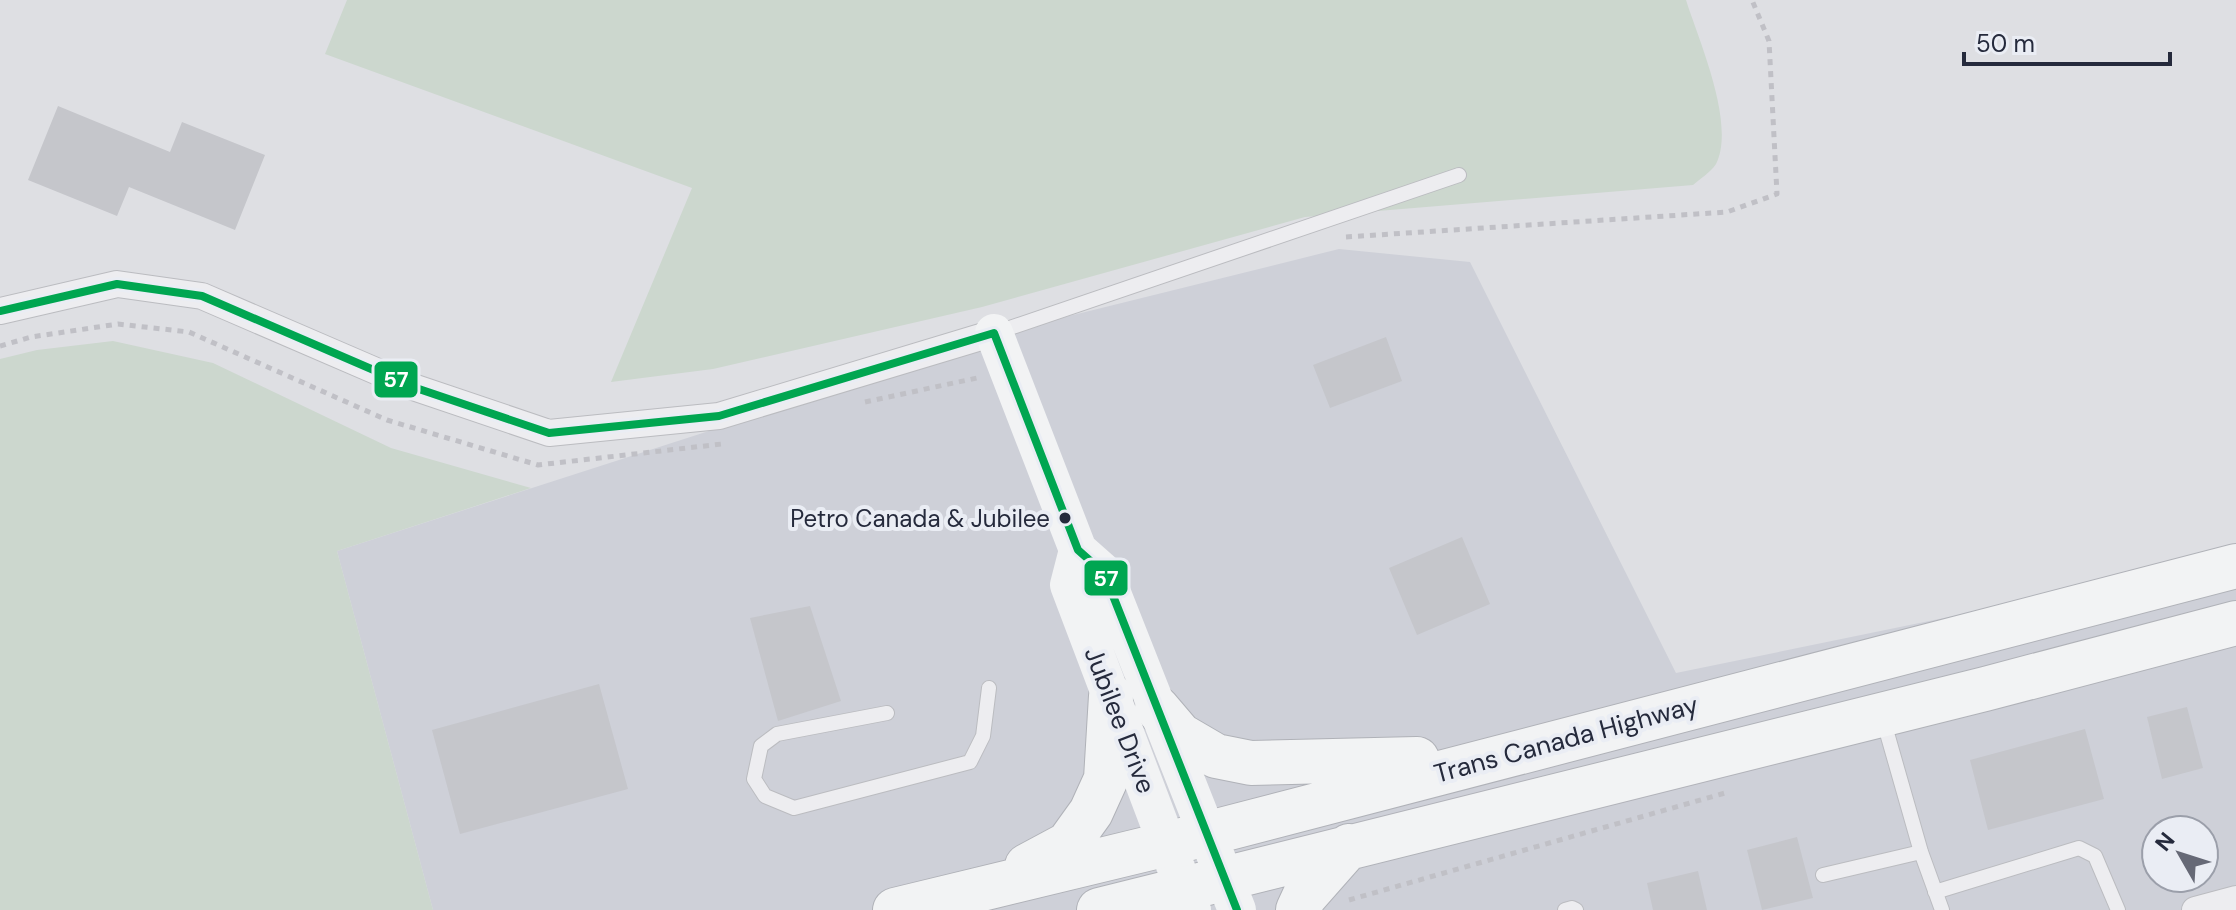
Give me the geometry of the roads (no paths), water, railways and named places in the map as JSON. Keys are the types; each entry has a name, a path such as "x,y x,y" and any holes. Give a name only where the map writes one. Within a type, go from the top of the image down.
{"highway":[{"name":"Trans Canada Highway","path":"895,910 1186,838 2236,566"},
{"name":"Trans Canada Highway","path":"1099,910 1209,896 1349,846 2236,623"},
{"path":"987,888 1068,844 1091,812 1106,779 1111,696"},
{"path":"1157,708 1180,735 1216,756 1251,763 1492,758"},
{"path":"1298,910 1304,897 1349,846"}],"street":[{"path":"0,311 117,284 202,296 413,387 549,433 719,416 994,333"},
{"name":"Jubilee Drive","path":"994,333 1078,550 1104,573 1157,708 1186,838"},
{"name":"Jubilee Drive","path":"1078,550 1069,585 1111,696 1186,838 1209,896"},
{"path":"2195,910 2236,899"}],"lane":[{"path":"994,333 1459,175"},
{"path":"887,713 777,734 761,746 754,779 765,796 794,808 970,762 983,736 989,688"},
{"path":"1882,714 1921,852 1942,910"},
{"path":"1935,892 2079,848 2095,856 2118,910"},
{"path":"1823,875 1921,852"},
{"path":"1565,910 1576,910"}],"place":[{"name":"Petro Canada & Jubilee","path":"1065,518"}]}
